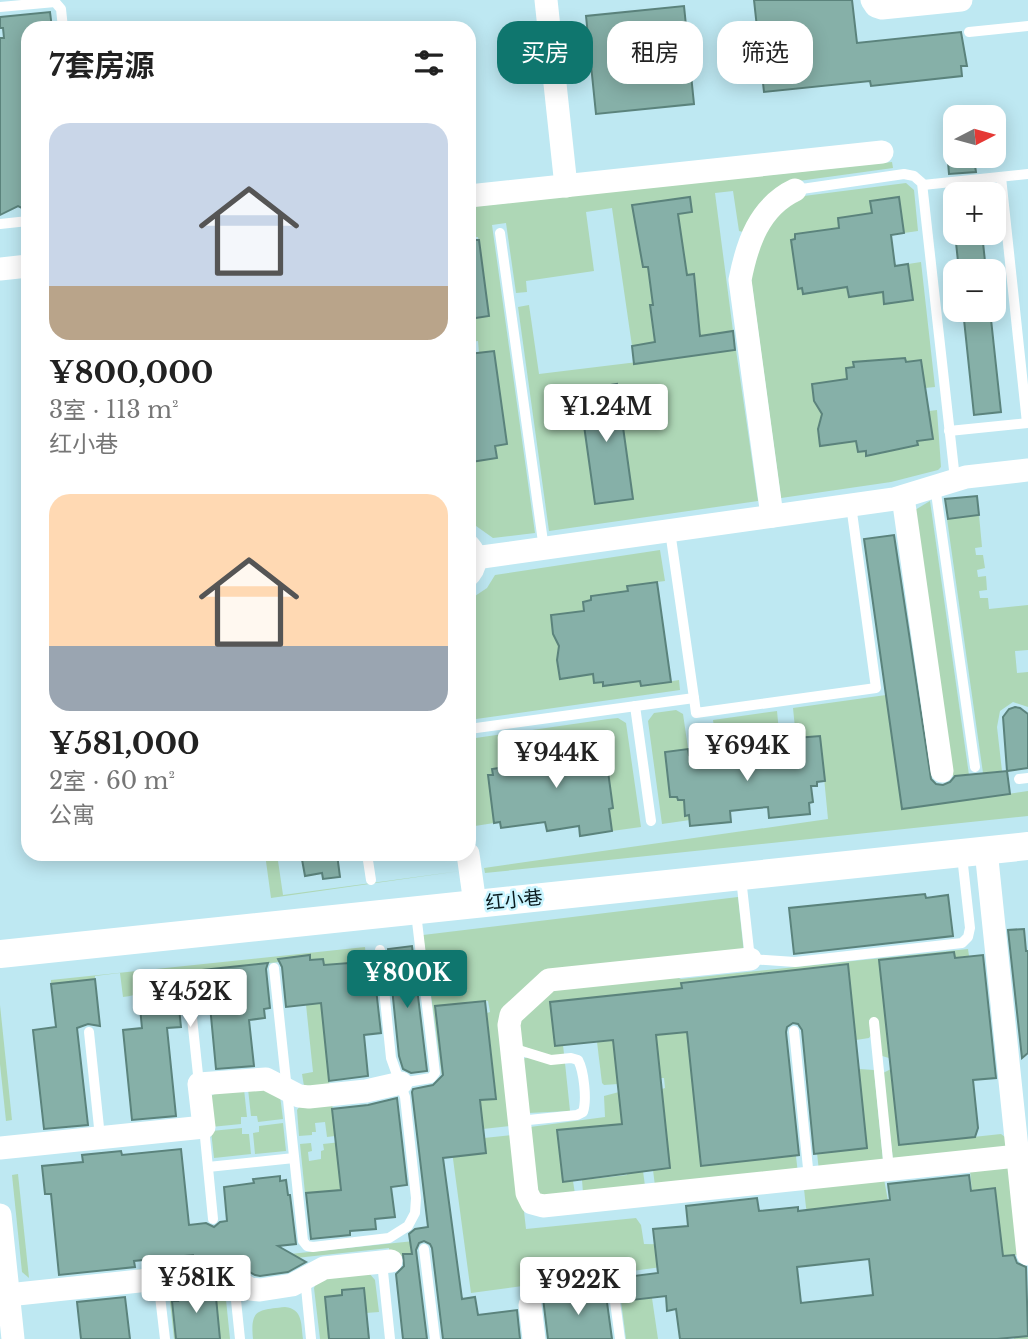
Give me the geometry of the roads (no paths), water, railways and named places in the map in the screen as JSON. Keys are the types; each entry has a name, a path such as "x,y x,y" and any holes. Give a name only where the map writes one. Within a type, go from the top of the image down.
{"street":[{"path":"546,0 566,186"},
{"path":"872,0 881,8 961,0"},
{"path":"476,195 883,152"},
{"path":"772,516 740,280 753,233 765,214 781,197 795,190"},
{"path":"0,269 21,267"},
{"path":"482,557 903,497 945,483 1028,470"},
{"path":"903,497 942,771"},
{"name":"红小巷","path":"0,954 1028,846"},
{"path":"974,852 1025,1199 1028,1254"},
{"path":"469,861 475,904"},
{"path":"750,959 549,980 511,1015 509,1024 527,1196 532,1203 540,1206 1018,1156"},
{"path":"0,1148 204,1127 199,1084 259,1078 270,1080 299,1096 309,1097 366,1091 401,1083"},
{"path":"0,1215 13,1339"},
{"path":"8,1295 220,1273 250,1289 260,1290 287,1287 304,1272 386,1262"},
{"path":"530,1305 534,1339"}],"lane":[{"path":"0,7 55,2 61,9 62,21"},
{"path":"969,32 1028,26"},
{"path":"795,190 904,174 918,178 923,185 949,431 945,483 975,766"},
{"path":"923,185 1028,174"},
{"path":"949,431 1028,423 1001,177"},
{"path":"0,224 21,222"},
{"path":"500,233 544,549"},
{"path":"670,531 696,713 876,688 851,505"},
{"path":"476,544 482,557 476,579"},
{"path":"476,728 694,698"},
{"path":"635,706 651,821"},
{"path":"741,876 750,959 795,962 960,944 967,939 970,931 974,852"},
{"path":"368,861 371,880"},
{"path":"401,1083 430,1078 435,1069 415,910"},
{"path":"274,968 303,1241 307,1246 382,1240 402,1231 412,1219 416,1205 405,1097 391,1058 380,950"},
{"path":"190,999 199,1084"},
{"path":"874,1023 889,1170"},
{"path":"794,1031 809,1178"},
{"path":"89,1032 100,1138"},
{"path":"512,1048 551,1060 578,1060 585,1105 583,1112 577,1115 519,1121"},
{"path":"204,1127 214,1219"},
{"path":"208,1167 294,1158"},
{"path":"424,1249 435,1339"},
{"path":"386,1262 390,1339"},
{"path":"304,1272 311,1339"},
{"path":"233,1278 240,1339"},
{"path":"158,1279 165,1339"},
{"path":"614,1294 620,1339"}]}
